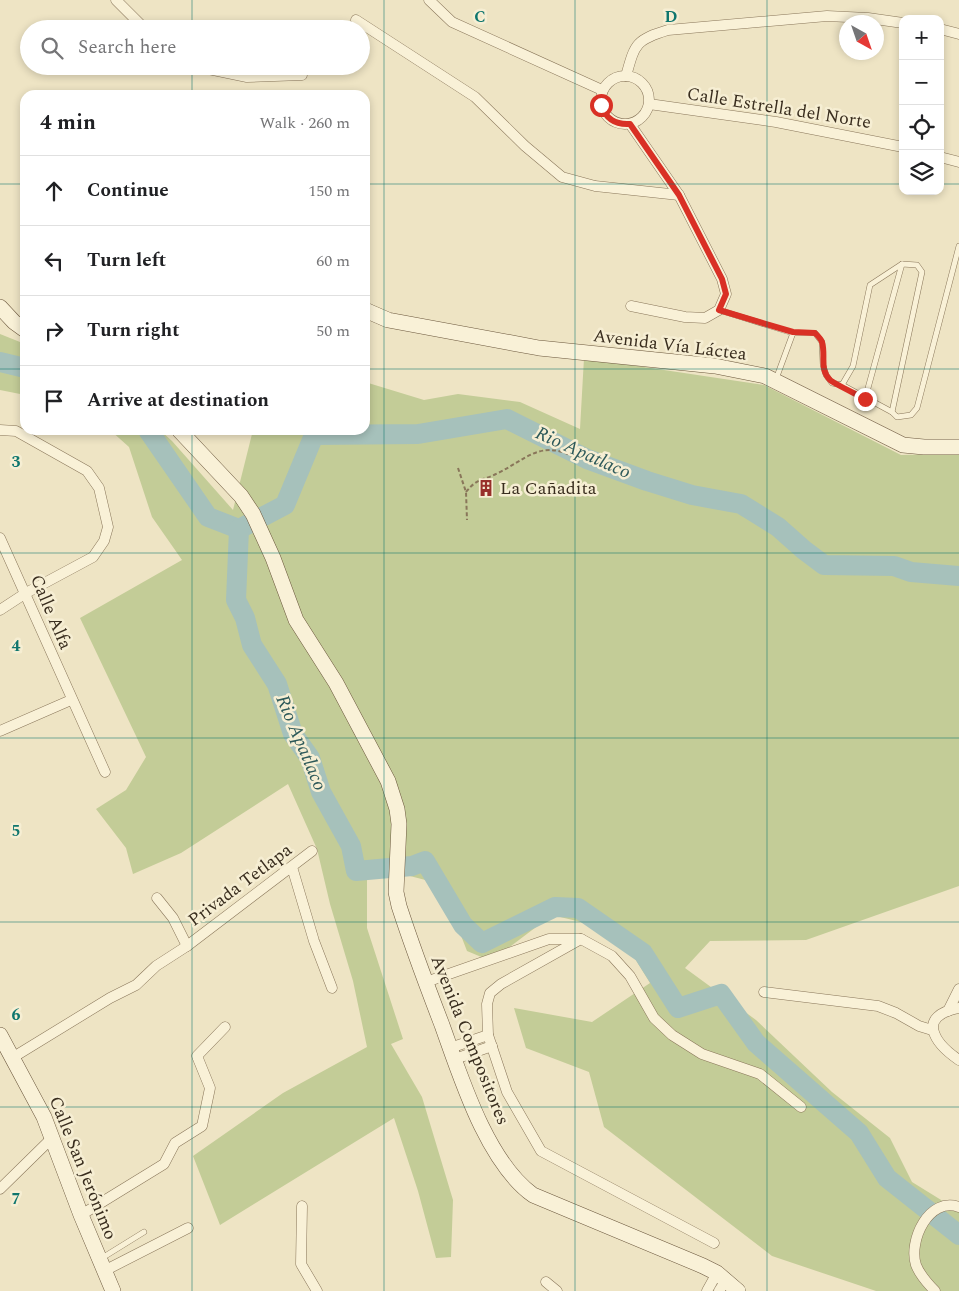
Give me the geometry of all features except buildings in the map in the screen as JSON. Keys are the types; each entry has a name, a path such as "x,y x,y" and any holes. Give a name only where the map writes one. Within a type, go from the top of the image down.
{"street":[{"path":"116,0 136,20"},
{"path":"429,0 452,22 602,90"},
{"path":"626,76 634,47 649,36 668,30 827,16 868,18 899,22"},
{"path":"370,29 475,98 525,146 562,177 595,186 679,195"},
{"path":"944,30 959,34"},
{"path":"237,75 247,77 302,75"},
{"path":"626,76 634,77 646,88 649,104 642,117 630,124 615,122 604,113 601,105 602,90 612,79 626,76"},
{"name":"Calle Estrella del Norte","path":"649,104 776,122 899,146"},
{"path":"630,124 679,195 722,279 726,294 719,310 706,318 685,317 631,306"},
{"path":"944,158 959,162"},
{"path":"0,307 20,326"},
{"name":"Avenida Vía Láctea","path":"370,312 388,320 539,348 715,366 776,380 873,431 903,444 924,447 959,447"},
{"path":"0,430 16,431 20,433"},
{"path":"0,610 26,593 93,557 104,541 108,527 100,488 87,471 23,435"},
{"name":"Avenida Compositores","path":"184,435 241,496 256,521 273,558 296,620 336,683 388,781 398,809 396,892 399,906 452,1054 480,1124 523,1187 546,1201 721,1281 738,1291"},
{"name":"Calle Alfa","path":"0,538 26,593 71,700 105,772"},
{"path":"0,731 71,700"},
{"name":"Privada Tetlapa","path":"12,1058 110,998 136,985 156,966 187,946 312,851"},
{"path":"292,866 314,941 332,988"},
{"name":"Privada Tetlapa","path":"157,898 173,918 187,946"},
{"path":"426,982 549,939 580,939 612,956 630,976 654,1018 672,1036 702,1054 760,1074 801,1106"},
{"path":"580,939 501,984 490,993 487,1004 490,1041 507,1092 541,1151 714,1243"},
{"path":"959,989 948,1010 936,1020 932,1030 934,1037 942,1047 959,1060"},
{"path":"764,992 878,1006 896,1013 918,1026 932,1030"},
{"path":"948,1010 959,1008"},
{"path":"80,1215 164,1164 175,1143 202,1126 210,1088 197,1056 225,1027"},
{"name":"Calle San Jerónimo","path":"0,1035 44,1117 80,1215 113,1291"},
{"path":"452,1054 490,1041"},
{"path":"0,1189 52,1138"},
{"path":"935,1291 916,1265 915,1249 923,1224 936,1208 947,1205 959,1207"},
{"path":"302,1206 300,1264 317,1291"},
{"path":"102,1265 188,1228"},
{"path":"707,1291 721,1281"},
{"path":"546,1282 557,1291"}],"lane":[{"path":"719,310 793,332 815,333 822,342 823,365 826,375 832,383 842,385 892,412 896,417 911,415 918,408 959,246"},
{"path":"842,385 853,366 870,285 902,264 917,264 922,272 892,412"},
{"path":"865,399 902,264"},
{"path":"776,380 793,332"},
{"path":"102,1265 144,1232"}],"path":[{"path":"466,492 475,481 498,473 518,460 538,451 551,449 563,451 572,456"},
{"path":"458,468 466,492 467,520"}],"green space":[{"path":"0,334 20,342 20,394 0,390"},
{"path":"584,358 764,385 901,455 959,454 959,886 806,940 710,941 685,968 756,1020 832,1092 890,1138 912,1182 959,1211 959,1291 876,1291 772,1256 604,1127 589,1072 526,1048 514,1008 592,1022 650,983 618,931 552,915 491,961 467,951 441,884 367,865 367,928 403,1039 391,1044 422,1097 453,1200 451,1257 436,1258 418,1191 394,1118 220,1225 193,1156 283,1093 367,1047 353,981 330,904 317,849 288,784 181,853 133,874 126,848 96,809 126,790 146,757 80,618 182,560 152,517 129,447 116,435 165,435 233,510 252,435 370,435 370,384 424,400 458,394 520,402 580,429"}],"waterway":[{"name":"Rio Apatlaco","path":"0,362 20,367"},
{"name":"Rio Apatlaco","path":"370,434 418,434 507,419 587,459 647,481 692,495 741,504 778,527 824,565 894,566 911,572 959,576"},
{"name":"Rio Apatlaco","path":"151,435 208,517 239,529 285,505 314,435"},
{"path":"239,529 236,600 245,618 252,645 277,684 293,734 310,758 321,792 351,846 356,871 412,866 425,861 463,925 482,943 555,907 578,908 643,953 678,1008 721,994 756,1043 859,1133 887,1178 959,1235"}],"place":[{"name":"La Cañadita","path":"486,488"}],"route":[{"path":"601,105 608,118 622,124 630,124 679,195 722,279 726,294 719,310 793,332 815,333 822,342 823,365 826,375 832,383 842,385 865,399"}]}
